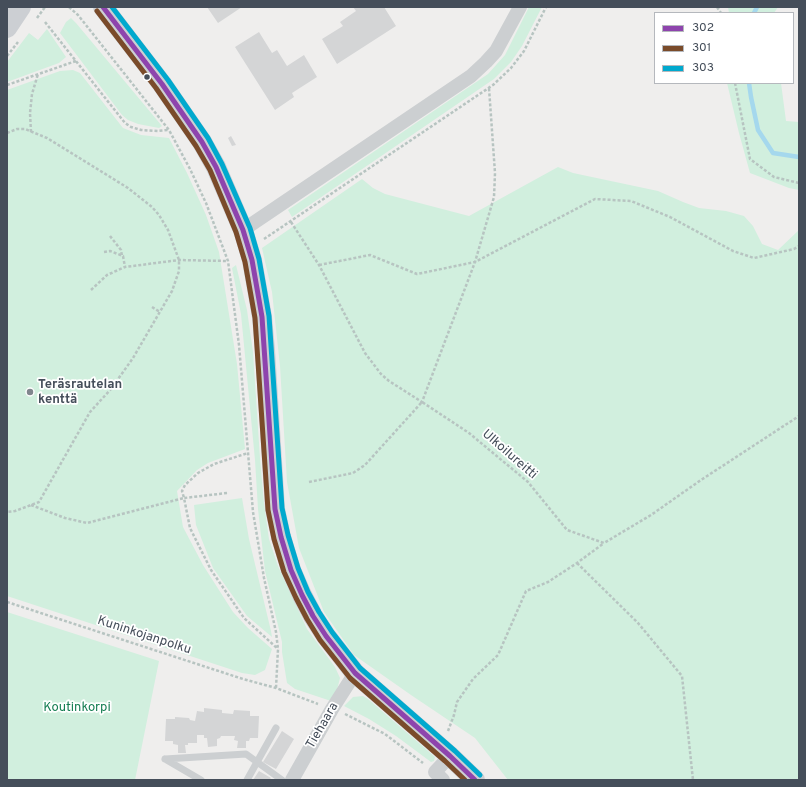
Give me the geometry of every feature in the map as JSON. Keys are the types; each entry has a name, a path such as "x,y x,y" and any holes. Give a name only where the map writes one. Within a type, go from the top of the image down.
{"main road":[{"path":"7,28 22,7"},
{"path":"102,7 162,84 202,142 216,167 243,230 252,260 262,317 275,509 281,537 291,570 312,616 340,656 355,673 450,756 475,780"}],"street":[{"path":"243,230 470,76 496,51 520,7"},
{"name":"Tiehaara","path":"292,780 332,709 355,673"},
{"path":"439,776 450,756"}],"lane":[{"path":"247,780 276,728"},
{"path":"201,780 164,759 246,754 282,780"}],"path":[{"path":"68,7 78,15 169,130 197,182 228,261 239,345 253,512 278,649 276,688"},
{"path":"46,22 125,123 131,127 141,130 169,130"},
{"path":"7,85 76,61"},
{"path":"31,132 31,100 38,74"},
{"path":"734,84 750,159 774,177 799,183"},
{"path":"309,482 353,473 365,465 422,402 475,262 494,198 495,173 489,88"},
{"path":"7,133 17,129 25,129 47,138 128,188 152,207 159,215 168,230 179,260 177,280 160,312 133,358 111,388 90,412 40,502 15,511 7,512"},
{"path":"319,265 370,255 416,274 475,262 595,199 630,201 670,217 733,251 754,258 794,249 799,246"},
{"name":"Ulkoilureitti","path":"291,222 319,265 365,353 381,374 389,381 469,433 528,482 567,530 604,543"},
{"path":"110,236 120,250 126,267"},
{"path":"104,252 110,250 122,256"},
{"path":"91,290 107,275 126,267 179,260 228,261"},
{"path":"152,307 160,312"},
{"path":"447,732 454,715 457,702 473,679 498,655 526,591 548,582 578,563 604,543 651,515 701,480 799,416"},
{"path":"248,453 214,464 198,473 185,485 182,490 190,528 211,570 244,618 278,649"},
{"path":"30,505 65,518 87,523 184,498 227,493"},
{"path":"578,563 638,622 682,676 693,780"},
{"name":"Kuninkojanpolku","path":"7,602 242,679 276,688 322,706"},
{"path":"342,712 385,734 439,776"}],"green space":[{"path":"529,7 542,7 522,46 511,62 494,79 292,217 288,210 488,74 505,55"},
{"path":"728,7 778,7 775,12 729,12"},
{"path":"71,18 162,126 159,128 138,124 128,120 122,115 60,33 66,22"},
{"path":"47,29 66,57 59,63 7,82 7,62 29,33 38,40"},
{"path":"73,70 80,73 123,128 141,135 169,138 206,215 219,252 237,364 245,449 208,463 197,470 177,491 183,527 203,565 233,612 248,628 272,649 265,670 255,675 242,673 7,596 7,90 60,71"},
{"path":"727,84 781,84 786,121 799,122 799,190 789,188 750,173"},
{"path":"558,167 573,173 658,191 699,208 726,211 744,216 753,226 762,244 778,250 799,230 799,780 508,780 475,738 354,655 324,612 299,548 287,482 280,366 272,292 262,248 362,179 373,188 385,194 469,216"},
{"path":"236,265 247,310 253,352 260,458 269,539 278,566 307,629 335,667 340,678 337,690 331,701 295,689 287,683 282,652 282,642 265,571 258,509 255,460 241,314 232,268"},
{"path":"242,498 249,539 272,637 247,616 213,568 196,525 194,505"},
{"name":"Koutinkorpi","path":"7,612 159,661 135,780 7,780"},
{"path":"363,696 435,757 434,761 431,762 396,736 369,719 344,706 353,697"}],"building":[{"path":"207,7 242,7 218,23"},
{"path":"353,7 384,7 396,26 337,64 322,39 343,26 340,22 356,11"},
{"path":"259,32 272,53 277,50 287,66 304,55 317,77 292,93 294,97 275,110 235,47"},
{"path":"231,136 236,145 232,146 228,138"},
{"path":"204,708 222,710 222,713 233,714 234,710 250,711 250,716 259,716 258,738 250,738 249,741 246,741 246,748 237,748 238,741 234,740 235,736 221,736 217,739 217,746 208,747 207,738 204,738 204,735 197,735 197,743 188,743 188,745 185,745 186,753 178,753 178,745 173,744 173,741 165,741 166,719 175,719 175,717 189,718 190,720 195,721 197,711 204,712"},
{"path":"282,731 294,739 276,769 263,762"},
{"path":"259,771 271,778 269,780 253,780"}],"waterway":[{"path":"754,12 757,7"},
{"path":"749,84 758,130 773,153 799,157"}],"transit line":[{"name":"302","path":"103,7 162,84 202,142 216,167 243,230 252,260 262,317 275,509 281,537 291,570 302,595 326,636 355,673 450,756 475,780"},
{"name":"303","path":"112,7 168,80 208,138 222,164 250,228 259,259 269,316 282,508 298,568 308,592 332,632 360,668 455,751 480,775"},
{"name":"301","path":"97,11 156,88 196,146 210,170 236,232 245,262 255,318 268,510 274,539 284,572 296,598 320,640 350,678 465,780"}],"place":[{"name":"Teräsrautelan kenttä","path":"30,392"}]}
